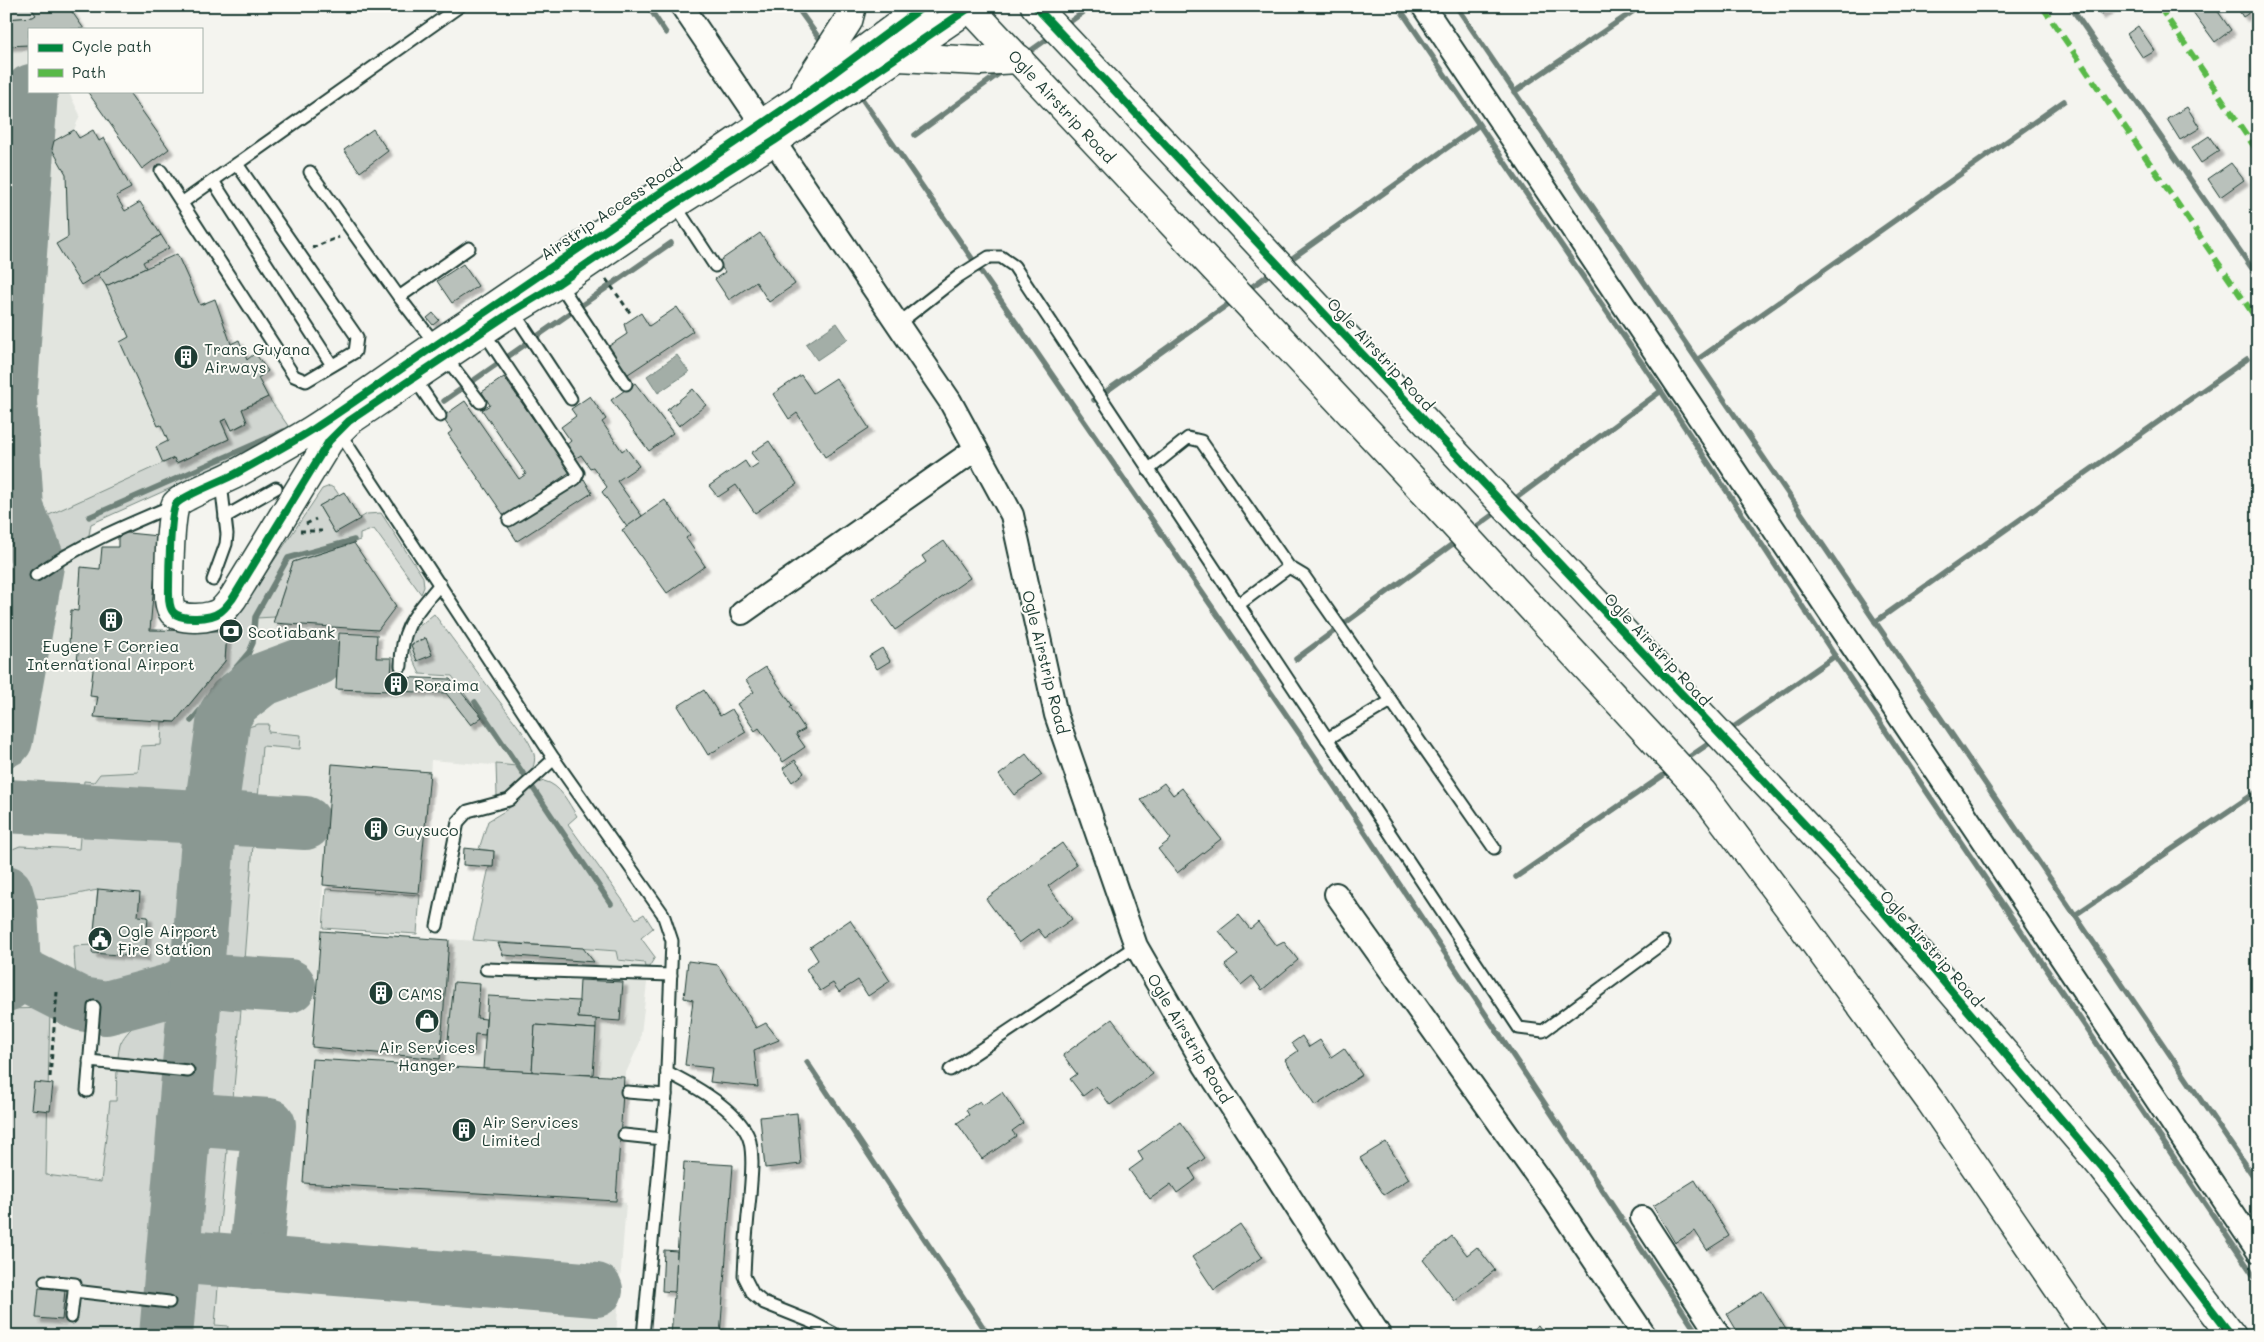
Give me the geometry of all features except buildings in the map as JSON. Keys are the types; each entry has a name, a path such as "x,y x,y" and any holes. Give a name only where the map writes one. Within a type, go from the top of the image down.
{"street":[{"name":"Ogle Airstrip Road","path":"682,6 950,401 1012,515 1056,715 1136,946 1205,1066 1380,1336"},
{"path":"797,100 848,21 852,6"},
{"name":"Airstrip Access Road","path":"176,504 194,493 221,482 333,425 407,384 446,359 488,338 562,288 675,204 768,132 797,100 924,6"},
{"name":"Ogle Airstrip Road","path":"1035,6 1852,875 2103,1168 2232,1336"},
{"path":"1063,6 1066,40"},
{"path":"1423,6 2258,1251"},
{"name":"Ogle Airstrip Road","path":"970,7 1702,792 1931,1102 2091,1336"},
{"name":"Airstrip Access Road","path":"446,359 475,319 768,132 898,57 970,7"},
{"path":"898,57 980,61 1019,60"},
{"path":"176,504 173,509 172,521 170,605 173,612 180,616 206,618 220,612 233,598 333,425"},
{"path":"742,613 976,449"},
{"path":"1336,894 1554,1200 1645,1336"},
{"path":"1642,1218 1719,1336"}],"lane":[{"path":"183,202 460,6"},
{"path":"161,171 183,202 294,376 306,381 355,352 357,337 237,164"},
{"path":"310,172 399,296 480,402"},
{"path":"213,181 332,366"},
{"path":"675,204 715,266"},
{"path":"399,296 469,248"},
{"path":"898,324 959,276 989,257 1001,257 1014,266 1519,1028 1543,1031 1664,942"},
{"path":"562,288 626,384"},
{"path":"517,318 571,399"},
{"path":"488,338 578,473 575,479 509,520"},
{"path":"407,384 438,413"},
{"path":"333,425 554,759 663,914 672,940 666,1095 643,1336"},
{"path":"1148,470 1188,438 1201,441 1289,567 1304,576 1494,848"},
{"path":"213,580 226,544 221,482"},
{"path":"225,517 276,488"},
{"path":"36,575 65,555 92,540 176,504"},
{"path":"1238,605 1289,567"},
{"path":"401,666 403,636 411,621 440,584"},
{"path":"1327,739 1391,701"},
{"path":"437,926 458,822 468,811 509,800 554,759"},
{"path":"950,1070 1136,946"},
{"path":"486,970 671,975"},
{"path":"87,1091 94,1007"},
{"path":"89,1061 188,1071"},
{"path":"667,1072 684,1080 730,1112 743,1127 750,1141 752,1161 744,1276 750,1290 772,1307 810,1321 838,1336"},
{"path":"627,1092 666,1095"},
{"path":"624,1135 662,1139"},
{"path":"45,1281 74,1284 71,1317"},
{"path":"74,1291 169,1302"}],"path":[{"path":"601,272 631,314"},
{"path":"50,1077 57,992"}],"shaded area":[{"path":"6,6 68,6 83,28 28,28 28,92 68,92 80,115 74,130 79,138 93,130 99,140 104,138 131,188 116,196 125,211 140,202 169,248 143,262 146,268 200,305 215,299 231,343 239,340 246,359 255,353 268,371 259,378 293,433 91,524 92,545 117,547 118,532 158,536 150,630 227,631 276,556 360,540 354,543 396,606 378,630 376,657 392,658 391,677 450,679 482,717 517,767 431,760 423,893 323,885 322,931 588,948 616,952 618,961 644,964 647,983 640,1042 624,1077 616,1201 626,1203 616,1336 6,1336"},
{"path":"6,6 30,6 36,15 33,17 6,19"},
{"path":"837,323 848,339 817,360 806,344"},
{"path":"677,355 689,372 658,393 647,376"},
{"path":"268,397 293,433 91,524 89,535 69,547 61,550 50,549 42,542 42,526 49,515 174,458 177,463 229,439 221,421 227,419 232,430 247,423 242,409"},
{"path":"330,486 339,495 319,506 335,533 367,514 381,513 423,577 424,587 421,594 374,529 360,534 360,540 293,562 275,617 256,618 250,657 264,660 263,669 244,679 228,694 218,706 205,729 194,796 190,806 181,809 82,801 84,781 94,782 100,774 138,772 141,746 161,745 162,722 175,722 225,661 227,631 322,489"},
{"path":"9,537 16,540 24,552 19,566 6,574 6,538"},
{"path":"434,614 520,729 532,748 535,761 529,775 517,787 503,795 497,796 496,764 516,766 452,676 420,674 411,653 409,640 411,634"},
{"path":"258,724 269,724 268,732 301,735 300,749 262,746 257,813 219,812 222,772 228,747 235,737 245,729"},
{"path":"544,781 560,790 567,800 577,816 568,824 636,919 644,914 653,928 641,938 655,957 649,967 645,967 644,963 618,960 616,951 473,940 489,867 493,867 494,851 479,849 488,821 508,809 535,784"},
{"path":"81,826 179,832 190,843 194,852 182,967 179,975 168,983 130,985 102,993 89,991 82,986 77,978 74,946 93,945 98,890 58,897 36,898 21,894 15,887 6,862 8,851 20,846 79,849"},
{"path":"218,840 253,845 244,960 235,971 212,968 206,960"},
{"path":"326,889 420,895 417,934 323,928"},
{"path":"166,1004 174,1005 180,1012 154,1336 6,1336 6,1009 50,1008 46,1175 101,1182 110,1101 116,1101 117,1065 120,1045 127,1033 139,1021"},
{"path":"204,1007 241,1010 233,1098 228,1107 217,1112 201,1107 196,1094"},
{"path":"213,1136 224,1143 227,1151 219,1234 215,1242 203,1247 190,1241 185,1229 194,1146 204,1137"},
{"path":"183,1272 219,1274 215,1325 228,1326 227,1336 177,1336"}],"waterway":[{"path":"648,6 666,33"},
{"path":"796,6 824,45"},
{"path":"1064,26 1092,6"},
{"path":"1398,6 1661,391 1835,656 2258,1282"},
{"path":"1456,6 2258,1184"},
{"path":"1514,92 1641,6"},
{"path":"2070,6 2258,277"},
{"path":"1026,54 1053,35"},
{"path":"915,135 1004,70"},
{"path":"858,93 1303,739 1699,1336"},
{"path":"1697,360 2064,101"},
{"path":"1287,262 1479,125"},
{"path":"444,401 671,243"},
{"path":"1246,291 1275,270"},
{"path":"1094,400 1234,300"},
{"path":"1875,622 2247,359"},
{"path":"1512,501 1661,391"},
{"path":"89,517 284,431"},
{"path":"1469,532 1498,511"},
{"path":"191,721 249,652 253,643 255,617 288,558 354,540"},
{"path":"1296,659 1458,540"},
{"path":"1728,731 1835,656"},
{"path":"475,702 611,904"},
{"path":"1682,762 1714,740"},
{"path":"1516,877 1671,770"},
{"path":"2075,915 2258,791"},
{"path":"807,1062 989,1336"}],"taxiway":[{"path":"6,740 38,560 17,508 10,401 31,92"},
{"path":"166,1336 210,817 224,717 234,701 261,680 317,659"},
{"path":"6,806 305,823"},
{"path":"6,892 11,909 14,970 6,985"},
{"path":"14,970 81,1004 106,1008 169,991 196,980 289,986"},
{"path":"184,1119 269,1125 255,1263"},
{"path":"173,1256 596,1290"}],"marked path":[{"path":"2042,6 2258,321"},
{"path":"2159,6 2258,152"}],"cycle path":[{"path":"924,6 797,100 312,430 237,473 180,500 174,509 170,543 169,596 170,607 173,612 182,617 203,617 216,614 225,608 233,598 329,441 349,421 675,204 774,141 972,6"},
{"path":"1035,6 1852,875 2103,1168 2232,1336"}],"place":[{"name":"Trans Guyana Airways","path":"186,357"},
{"name":"Eugene F Corriea International Airport","path":"111,620"},
{"name":"Scotiabank","path":"231,631"},
{"name":"Roraima","path":"396,684"},
{"name":"Guysuco","path":"376,829"},
{"name":"Ogle Airport Fire Station","path":"100,939"},
{"name":"CAMS","path":"381,993"},
{"name":"Air Services Hanger","path":"427,1021"},
{"name":"Air Services Limited","path":"464,1130"}]}
